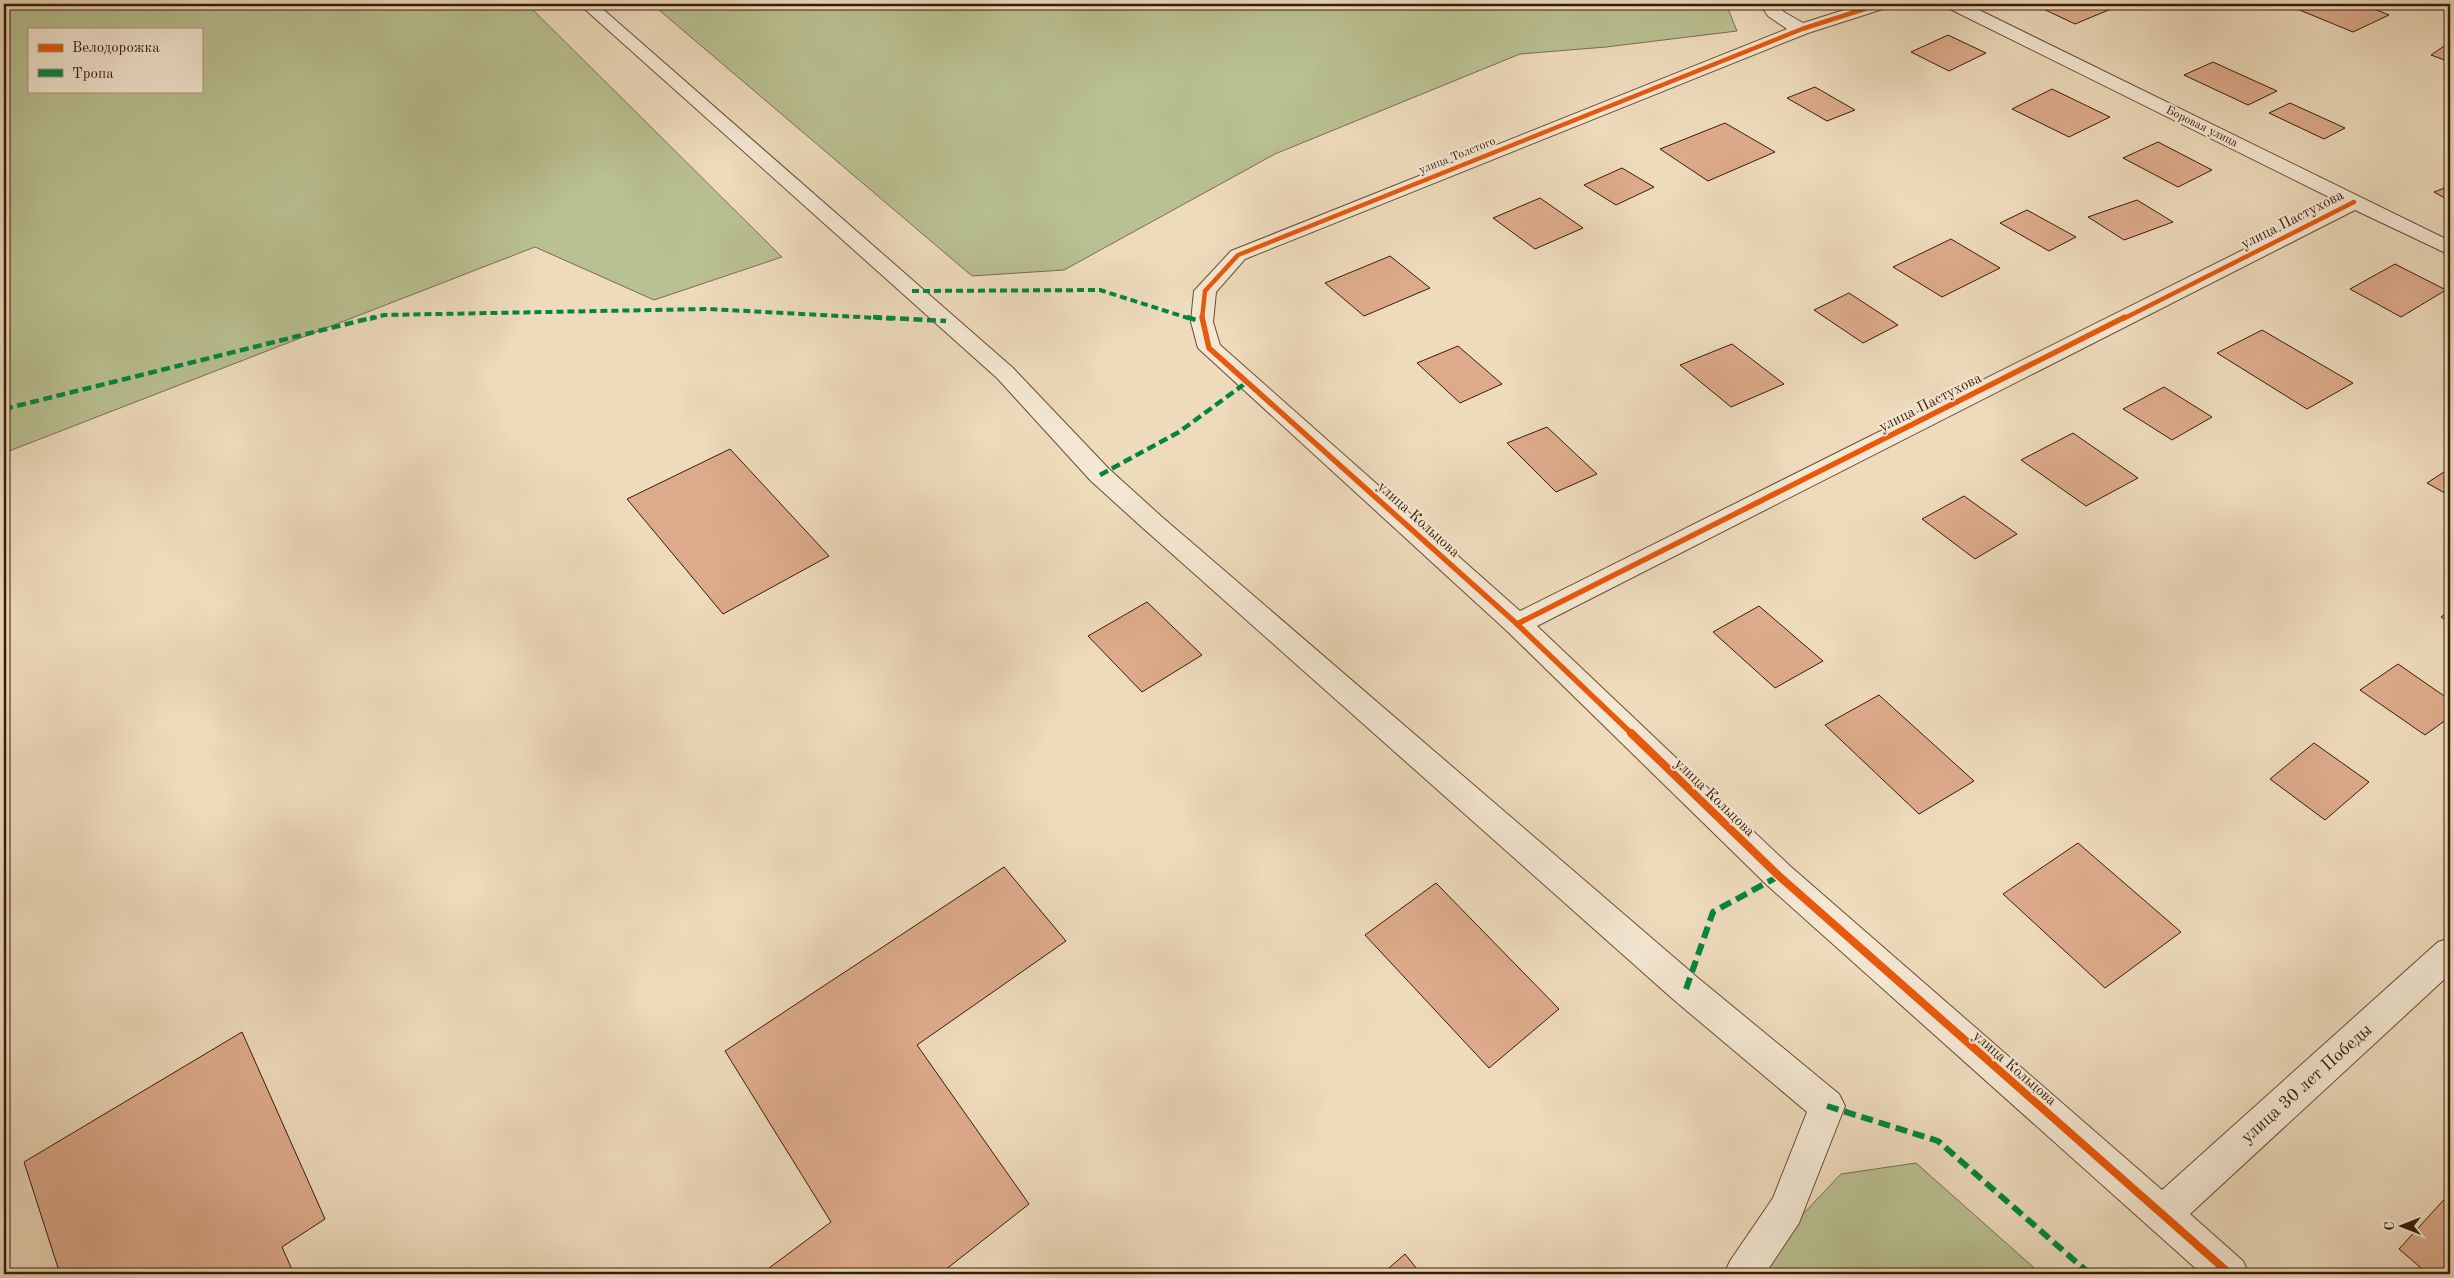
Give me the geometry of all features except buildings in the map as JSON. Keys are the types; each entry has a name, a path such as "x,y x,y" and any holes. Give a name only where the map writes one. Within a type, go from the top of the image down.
{"street":[{"path":"587,4 1005,374 1100,475 1153,523 1686,989 1827,1106 1786,1210 1743,1274"},
{"path":"1768,4 1770,9 1782,19 1802,30"},
{"name":"улица Толстого","path":"1202,322 1205,291 1238,254 1758,47 1880,4"},
{"name":"Боровая улица","path":"1954,4 2450,249"},
{"name":"улица Пастухова","path":"1517,624 2354,202"},
{"name":"улица Кольцова","path":"1202,322 1209,348 1517,624 1779,876 2230,1274"},
{"name":"улица 30 лет Победы","path":"2162,1214 2450,953"}],"green space":[{"path":"4,4 527,4 782,257 654,300 535,247 4,453"},
{"path":"652,4 1726,4 1737,31 1606,47 1520,54 1275,154 1064,270 972,276"},
{"path":"1916,1163 2041,1274 1746,1274 1841,1174"}],"marked path":[{"path":"912,291 1100,290 1202,322"},
{"path":"4,409 384,315 708,309 946,321"},
{"path":"1100,475 1179,432 1247,382"},
{"path":"1686,989 1713,912 1779,876"},
{"path":"1827,1106 1938,1141 2090,1274"}],"cycle path":[{"path":"1880,4 1802,29 1238,255 1205,291 1202,322 1209,348 1517,624 1779,876 2230,1274"},
{"path":"1517,624 2354,202"}]}
